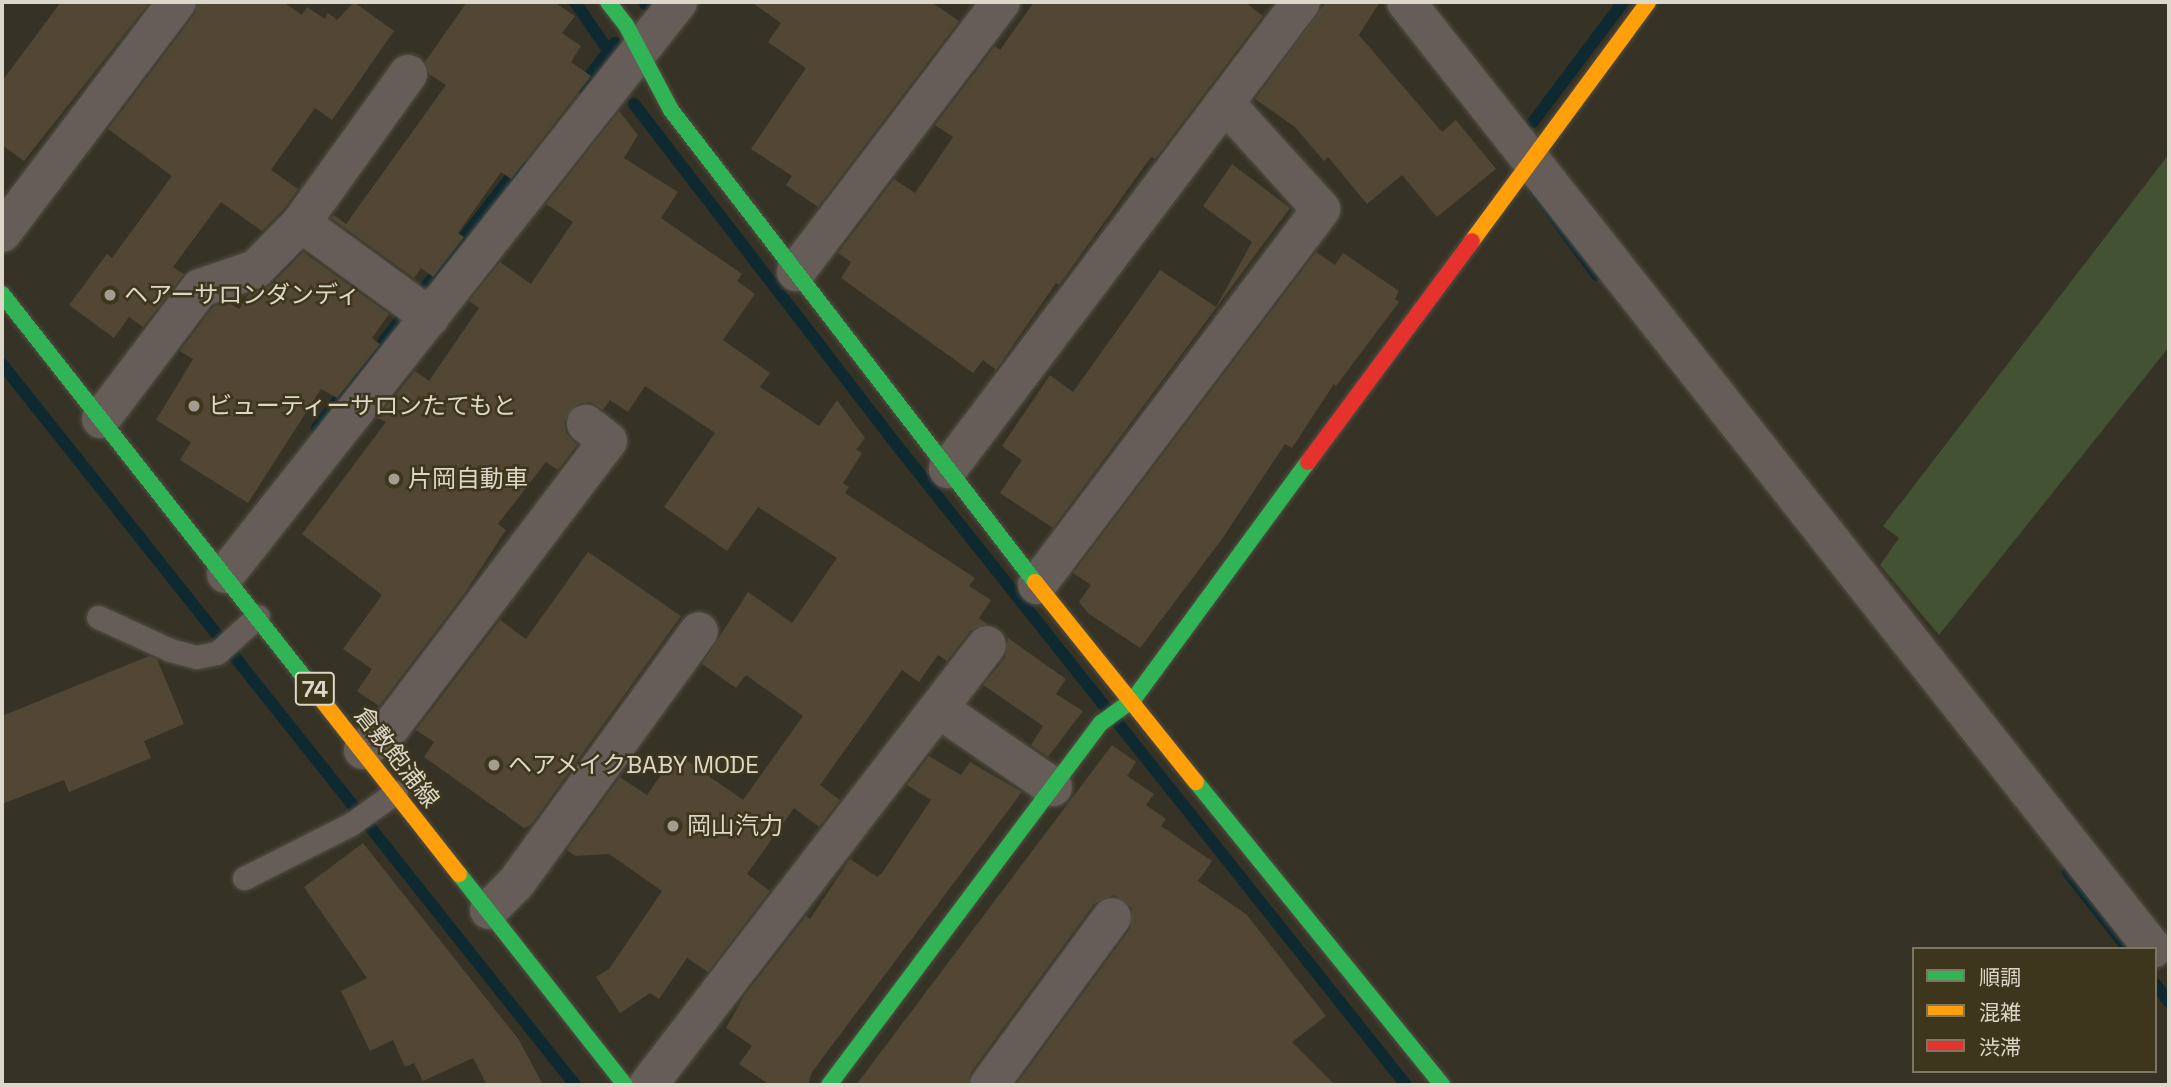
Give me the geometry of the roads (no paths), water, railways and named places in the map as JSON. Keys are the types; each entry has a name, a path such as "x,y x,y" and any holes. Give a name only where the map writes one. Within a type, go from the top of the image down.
{"street":[{"path":"2,233 177,2"},
{"path":"608,2 626,25 671,110 1127,704 1442,1085"},
{"path":"226,574 418,309 639,54 678,2"},
{"path":"796,272 1001,2"},
{"path":"948,469 1301,2"},
{"path":"1406,2 2152,947"},
{"path":"828,1085 1101,723 1127,704 1648,2"},
{"path":"101,419 200,288 256,269 301,223 408,74"},
{"path":"1037,585 1321,209 1225,103"},
{"path":"301,223 418,309"},
{"name":"倉敷飽浦線","path":"2,294 226,574 625,1085"},
{"path":"363,750 390,728 608,441 586,424"},
{"path":"488,910 516,883 699,631"},
{"path":"648,1085 987,645"},
{"path":"939,709 1053,787"},
{"path":"989,1085 1112,917"},
{"path":"2157,954 2169,970"}],"lane":[{"path":"98,617 170,650 196,657 225,647 258,616"},
{"path":"244,878 351,824 396,792"}],"waterway":[{"path":"575,2 612,56"},
{"path":"1533,122 1623,2"},
{"path":"581,87 615,43"},
{"path":"634,104 903,453 1406,1085"},
{"path":"317,428 520,165"},
{"path":"1535,191 1597,275"},
{"path":"2,364 575,1085"},
{"path":"2068,872 2126,947"},
{"path":"2157,987 2169,1002"}],"place":[{"name":"ヘアーサロンダンディ","path":"110,295"},
{"name":"ビューティーサロンたてもと","path":"194,406"},
{"name":"片岡自動車","path":"394,479"},
{"name":"ヘアメイクBABY MODE","path":"494,765"},
{"name":"岡山汽力","path":"673,826"}]}
